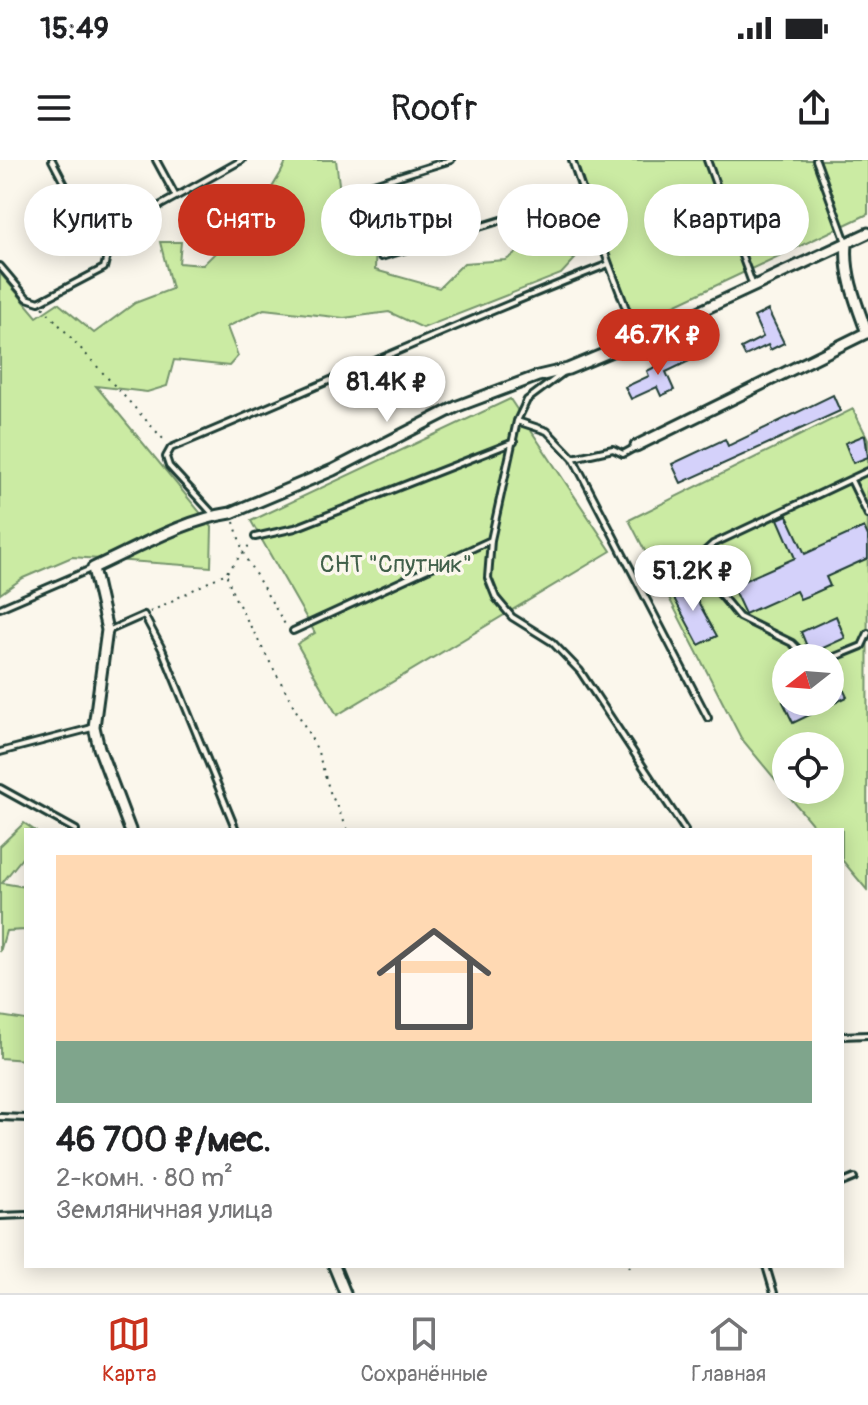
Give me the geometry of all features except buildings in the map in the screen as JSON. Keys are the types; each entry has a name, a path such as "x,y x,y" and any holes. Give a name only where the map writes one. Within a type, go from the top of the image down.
{"street":[{"path":"129,828 94,727 107,630 93,568 214,515 231,513 333,470 458,406 538,376 568,369 638,340 868,233"},
{"path":"636,446 868,333 854,295 846,256 847,244"},
{"path":"335,1268 345,1293"}],"lane":[{"path":"52,160 65,184"},
{"path":"156,160 175,195"},
{"path":"162,203 242,160"},
{"path":"373,184 451,160"},
{"path":"572,160 580,184"},
{"path":"707,160 753,286"},
{"path":"816,160 847,244"},
{"path":"381,257 497,222"},
{"path":"0,266 27,298 39,302 104,268 107,256"},
{"path":"606,256 638,340"},
{"path":"214,515 169,466 166,457 171,448 352,373 479,314 609,264"},
{"path":"568,369 527,400 517,421 491,540 488,578 496,598 512,617 552,642 580,671 684,828"},
{"path":"517,421 547,431 573,458 708,718"},
{"path":"255,537 295,528 514,442"},
{"path":"573,458 613,449 623,454 636,446"},
{"path":"793,644 739,617 701,571 702,554 713,544 868,471"},
{"path":"851,480 868,515"},
{"path":"293,631 491,540"},
{"path":"0,608 93,568"},
{"path":"107,630 144,615 162,649 235,828"},
{"path":"844,653 862,646 868,633"},
{"path":"0,752 94,727"},
{"path":"0,788 72,828"},
{"path":"844,1036 868,1035"},
{"path":"0,1117 24,1118"},
{"path":"844,1182 854,1178"},
{"path":"0,1216 24,1215"},
{"path":"767,1268 774,1293"}],"path":[{"path":"39,302 171,448"},
{"path":"231,513 244,555 273,607 289,631 293,631"},
{"path":"144,615 226,573 244,555 255,537"},
{"path":"226,573 233,594 317,749 330,792 347,828"}],"green space":[{"path":"287,160 336,160 339,184 321,184 321,256 375,256 375,270 439,288 464,263 506,260 512,256 566,256 575,259 561,274 423,328 389,312 344,318 264,309 227,327 238,356 229,366 174,360 167,386 147,392 96,386 212,527 211,567 72,557 23,578 0,594 0,273 37,317 58,303 94,333 135,303 172,289 162,242 178,242 179,263 203,265 212,256 305,256 305,184 274,184"},
{"path":"574,160 868,160 868,214 809,242 809,184 644,184 644,256 779,256 630,326 606,256 628,256 628,184 582,184"},
{"name":"СНТ \"Спутник\"","path":"510,399 611,551 337,715 297,644 315,633 251,521"},
{"path":"853,409 868,439 867,890 844,862 844,828 815,828 796,804 844,804 844,732 772,732 772,776 741,738 629,520"},
{"path":"24,823 31,828 24,828 24,856 2,883 24,887 24,930 6,931 0,952 0,846"},
{"path":"0,1016 24,1020 24,1060 0,1058"}]}
